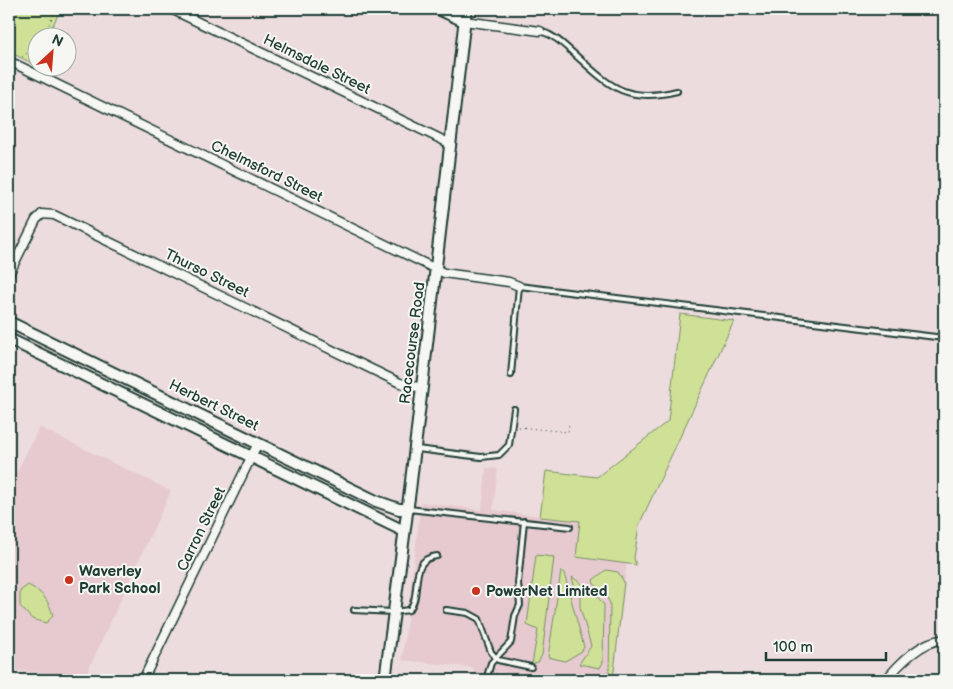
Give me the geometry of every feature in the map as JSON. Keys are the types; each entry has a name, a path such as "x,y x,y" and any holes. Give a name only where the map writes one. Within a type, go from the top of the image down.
{"street":[{"name":"Helmsdale Street","path":"172,9 451,144"},
{"path":"438,9 464,21 540,31"},
{"name":"Racecourse Road","path":"385,680 415,448 466,9"},
{"name":"Chelmsford Street","path":"9,61 436,270 444,273 509,282 519,286"},
{"name":"Thurso Street","path":"9,274 36,220 42,214 54,215 400,383 422,388"},
{"name":"Herbert Street","path":"9,322 376,501 399,509 407,509"},
{"name":"Herbert Street","path":"9,339 404,531"},
{"path":"120,393 126,379"},
{"name":"Carron Street","path":"143,680 258,443"},
{"path":"886,680 898,667 919,650 931,642 944,640"}],"lane":[{"path":"540,31 554,36 609,86 624,93 660,95 677,91"},
{"path":"512,375 519,286 944,338"},
{"path":"415,448 481,457 499,455 509,445 514,409"},
{"path":"407,509 570,527"},
{"path":"486,680 488,671 495,658 511,642 515,616 520,605 518,583 524,521"},
{"path":"354,610 404,612 411,608 419,567 427,559 437,556"},
{"path":"446,610 468,614 479,619 495,658 501,662 531,667"}],"path":[{"path":"47,28 56,9"},
{"path":"19,59 28,52"},
{"path":"517,427 568,432 569,422"}],"shaded area":[{"name":"Waverley Park School","path":"39,427 171,491 85,677 9,670 9,488"},
{"path":"486,468 498,469 493,510 580,521 576,557 627,563 613,680 575,680 498,672 497,680 473,680 474,668 402,660 421,502 482,510"}],"green space":[{"path":"9,9 61,9 52,28 28,28 28,61 9,52"},
{"path":"680,314 734,321 639,525 634,558 636,565 576,557 580,521 540,517 546,471 597,477 668,421"},
{"path":"536,555 554,557 542,655 538,662 532,664 538,630 527,625"},
{"path":"606,570 618,572 624,582 613,680 609,680 610,603 603,591 594,584 593,580"},
{"path":"561,571 564,573 584,647 582,651 565,661 548,657"},
{"path":"572,577 594,592 604,605 603,662 600,668 579,664 591,646 580,607 580,593 575,589"},
{"path":"28,585 41,594 49,605 53,616 46,623 32,619 20,606 20,591"}],"place":[{"name":"Waverley Park School","path":"69,580"},
{"name":"PowerNet Limited","path":"476,591"}]}
